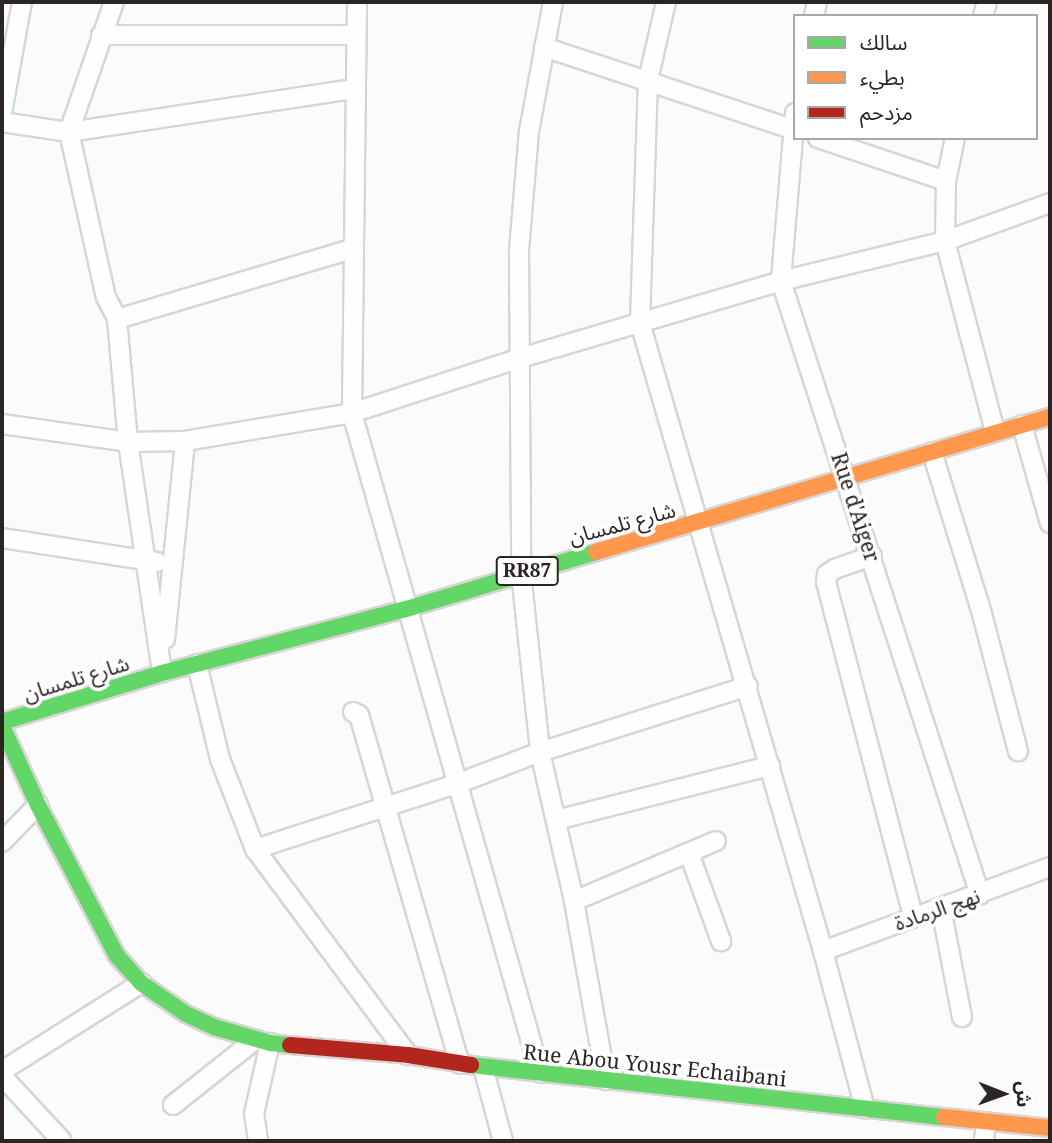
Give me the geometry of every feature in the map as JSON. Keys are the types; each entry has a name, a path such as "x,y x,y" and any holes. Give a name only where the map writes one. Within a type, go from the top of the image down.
{"street":[{"path":"2,113 22,2"},
{"path":"114,2 69,132 103,285 117,319 128,442 162,673"},
{"path":"357,2 352,414 540,1073"},
{"path":"553,2 529,131 519,249 521,573 540,752 575,901 606,1080"},
{"path":"666,2 648,80 640,323 748,686 823,951 864,1109"},
{"path":"102,35 356,34"},
{"path":"544,47 793,124"},
{"path":"2,122 69,132 355,89"},
{"name":"Rue d'Aiger","path":"793,135 780,281 847,477 981,895"},
{"path":"824,140 946,181"},
{"path":"955,140 946,181 944,241 995,432"},
{"path":"2,424 128,442 185,441 352,414 520,358 780,281 944,241 1050,203"},
{"path":"117,319 352,249"},
{"name":"شارع تلمسان","path":"2,724 162,673 407,609 1050,417"},
{"path":"1022,425 1050,523"},
{"path":"162,673 185,441"},
{"path":"932,452 982,614 1018,751"},
{"path":"2,538 146,562 171,563"},
{"path":"872,556 835,569 827,574 825,582 913,917"},
{"path":"197,664 220,759 255,849 408,1055"},
{"path":"255,849 459,783 540,752 748,686"},
{"path":"353,712 359,715 387,806 460,1064"},
{"name":"Rue Abou Yousr Echaibani","path":"2,724 38,805 117,956 141,984 186,1014 263,1041 1050,1128"},
{"path":"556,820 770,766"},
{"path":"2,842 38,805"},
{"path":"575,901 716,841"},
{"path":"689,853 721,941"},
{"name":"نهج الرمادة","path":"823,951 981,895 1050,867"},
{"path":"941,908 962,1017"},
{"path":"2,1071 141,984"},
{"path":"173,1105 263,1041"},
{"path":"258,1141 254,1114 263,1041"},
{"path":"483,1067 503,1141"},
{"path":"2,1076 62,1141"},
{"path":"984,1141 986,1122"}],"traffic: fast":[{"path":"2,722 162,673 406,609 596,552"},
{"path":"2,726 38,805 117,956 141,983 186,1014 214,1027 270,1043 290,1045"},
{"path":"471,1065 944,1117"}],"traffic: slow":[{"path":"596,552 1050,417"},
{"path":"944,1117 1050,1128"}],"traffic: jam":[{"path":"290,1045 408,1055 471,1065"}]}
